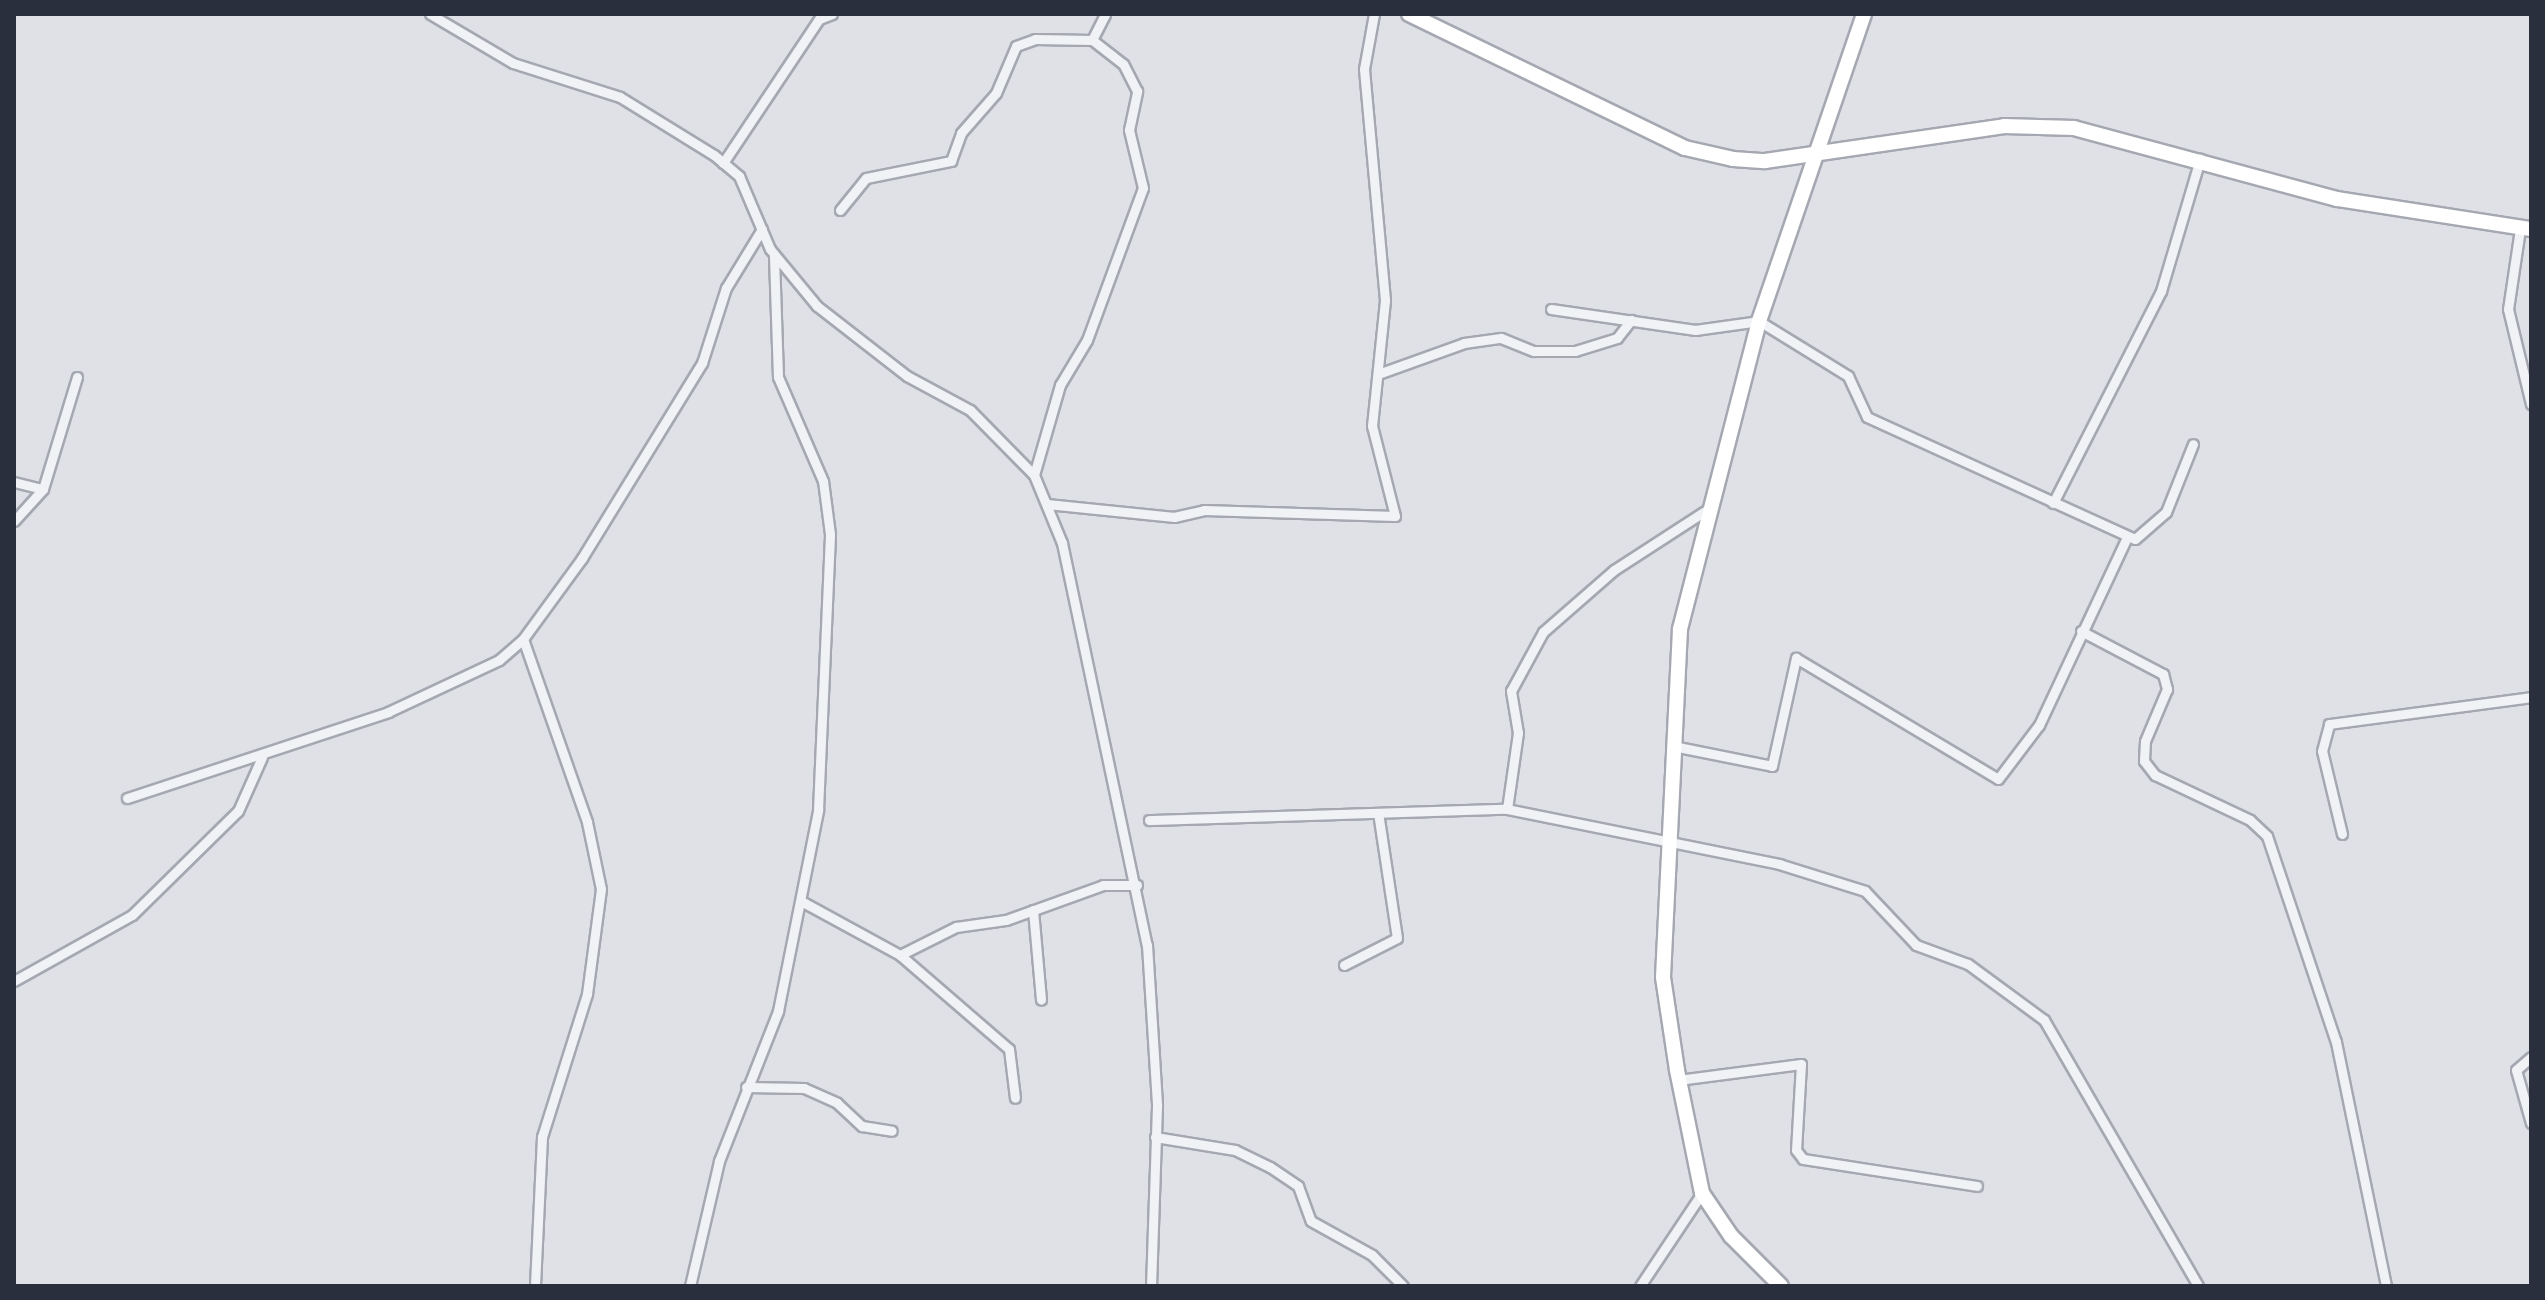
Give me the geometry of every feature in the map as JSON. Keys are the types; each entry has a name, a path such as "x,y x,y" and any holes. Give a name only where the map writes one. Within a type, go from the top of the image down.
{"street":[{"path":"430,14 513,63 620,97 723,163 739,176 774,255 842,330 970,410 1034,475 1047,504 1137,885 1157,1069 1151,1286"},
{"path":"723,163 819,19 832,14"},
{"path":"1092,40 1105,14"},
{"path":"1047,504 1174,517 1204,510 1395,516 1372,426 1385,300 1364,69 1374,14"},
{"path":"1409,14 1685,148 1765,161 2018,126 2074,128 2200,159 2337,199 2525,229 2508,309 2531,404"},
{"path":"1781,1286 1731,1236 1702,1193 1678,1080 1663,977 1680,629 1705,511 1759,321 1813,153 1864,14"},
{"path":"840,210 866,178 951,161 961,133 996,93 1016,46 1035,39 1092,40 1123,64 1137,91 1129,130 1143,188 1087,340 1060,385 1034,475"},
{"path":"2053,503 2161,291 2200,159"},
{"path":"127,798 262,757 388,712 499,660 523,639 582,558 702,363 726,288 762,229"},
{"path":"690,1286 719,1161 778,1011 819,799 830,534 823,481 778,377 774,255"},
{"path":"1551,309 1695,330 1759,321 1848,376 1867,417 2127,537 2145,538 2166,512 2193,444"},
{"path":"1378,374 1464,343 1501,338 1534,351 1575,351 1617,338 1631,320"},
{"path":"14,521 43,489 77,377"},
{"path":"14,482 43,489"},
{"path":"1507,809 1518,733 1511,691 1543,632 1614,570 1705,511"},
{"path":"1673,746 1772,766 1796,658 1998,779 2039,725 2127,537"},
{"path":"2081,631 2163,674 2167,689 2145,741 2144,761 2155,775 2250,820 2267,836 2336,1042 2386,1286"},
{"path":"523,639 587,822 601,889 587,994 542,1137 535,1286"},
{"path":"2342,834 2322,751 2329,724 2531,697"},
{"path":"14,981 132,915 238,811 262,757"},
{"path":"1149,820 1507,809 1667,846 1779,864 1865,891 1916,945 1968,964 2044,1020 2198,1286"},
{"path":"1344,965 1397,938 1378,813"},
{"path":"900,955 956,927 1033,910 1103,885 1137,885"},
{"path":"801,901 900,955 1009,1049 1015,1098"},
{"path":"1033,910 1041,1000"},
{"path":"2531,1057 2516,1070 2531,1123"},
{"path":"1678,1080 1801,1064 1796,1150 1803,1159 1977,1186"},
{"path":"746,1087 804,1088 837,1103 862,1126 892,1131"},
{"path":"1155,1137 1235,1150 1270,1167 1298,1186 1311,1221 1372,1255 1403,1286"},
{"path":"1640,1286 1702,1193"}]}
